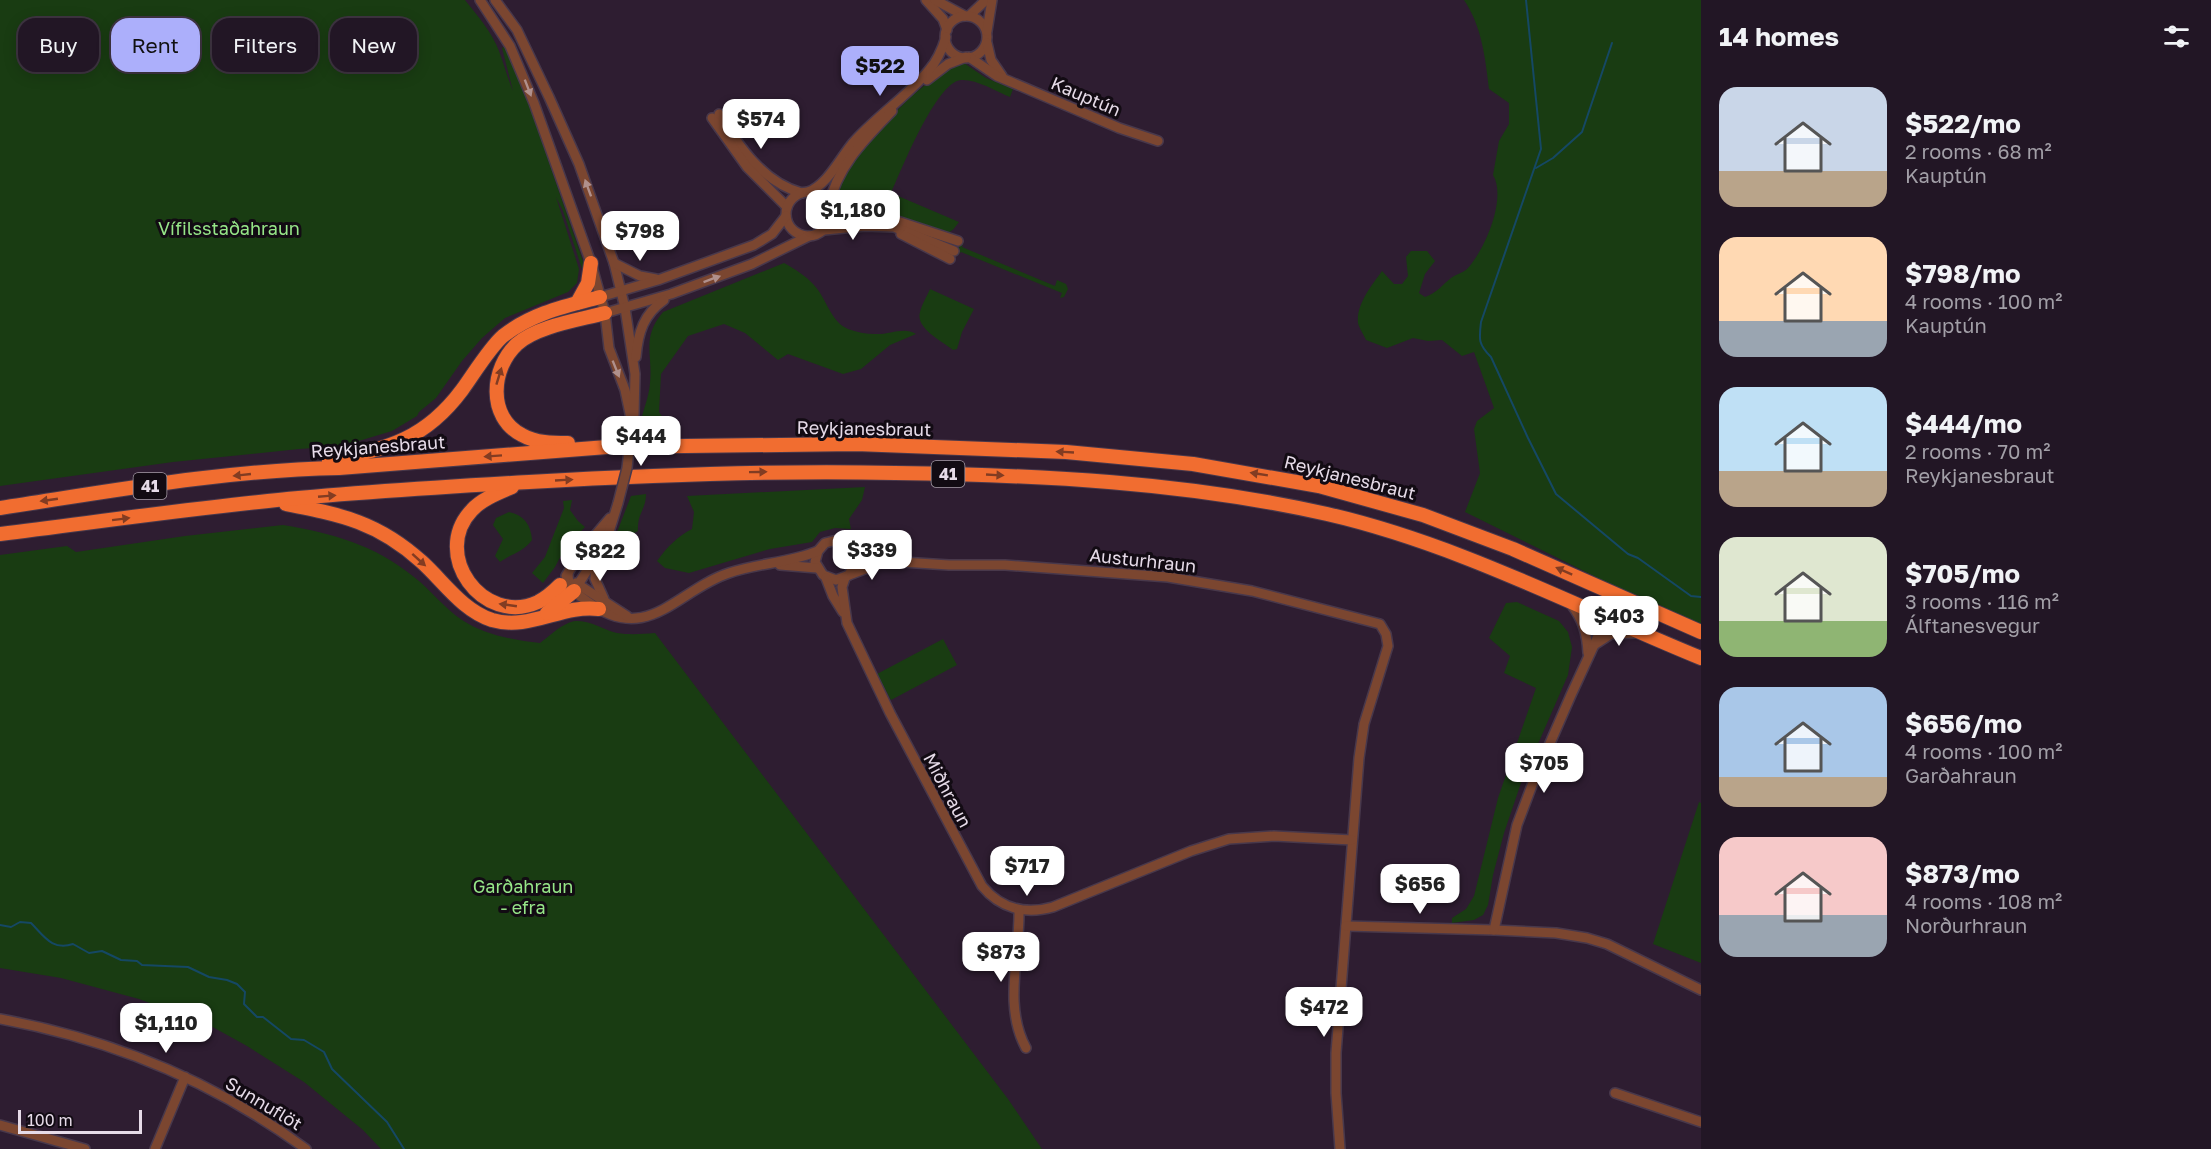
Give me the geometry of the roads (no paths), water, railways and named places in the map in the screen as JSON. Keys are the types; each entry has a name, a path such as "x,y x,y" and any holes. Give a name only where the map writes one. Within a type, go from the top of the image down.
{"highway":[{"path":"577,303 588,283 591,263"},
{"path":"300,468 385,448 427,428 451,405 501,338 538,314 600,297"},
{"path":"605,313 539,331 516,345 504,361 495,388 499,408 504,418 522,435 543,442 669,441 698,446"},
{"name":"Reykjanesbraut","path":"0,508 189,480 300,468 339,468 607,447 856,444 1108,455 1218,467 1344,491 1423,515 1513,549 1701,632"},
{"name":"41","path":"0,534 269,501 418,488 732,472 986,474 1060,478 1172,488 1266,502 1331,515 1442,548 1701,658"},
{"path":"522,483 483,501 467,516 457,541 459,567 475,591 501,605 522,607 547,597 570,583"},
{"path":"269,501 340,514 372,527 410,552 479,615 507,623 538,620 576,608 602,606"},
{"path":"538,620 570,583"}],"street":[{"path":"480,0 500,28 518,63 591,263 605,313 609,348 625,390 632,423"},
{"path":"495,0 517,30 579,164 614,263 625,308 635,374"},
{"name":"Kauptún","path":"926,0 943,19 950,49 954,53 967,57 990,73 1119,128 1158,141"},
{"path":"935,0 977,19 987,32"},
{"path":"600,297 733,254 772,234 790,201 819,186 874,120 928,72 940,55 946,34 954,20 967,16 986,0"},
{"path":"992,0 987,42 991,60 1004,78"},
{"path":"824,230 828,225 834,185 842,171 879,125 931,76 948,64 982,51 987,42"},
{"path":"605,313 671,294 752,264 824,230 865,226 894,227 954,250 897,221 844,217 830,209 821,196 783,185 762,169 715,116 747,167 786,211 791,228 802,236 809,236"},
{"path":"614,263 640,276 658,280"},
{"path":"602,606 595,579 595,565 598,553 609,532 627,468 635,413 638,341 644,319 655,306 671,294"},
{"path":"570,583 582,552 616,507"},
{"name":"Austurhraun","path":"570,583 610,614 643,618 658,614 697,588 727,573 805,556 818,551 821,546 831,541 842,541 868,557 886,561 949,565 1005,565 1168,577 1252,591 1372,620 1380,624 1386,634 1388,646 1362,735 1352,840"},
{"path":"847,576 855,563 851,548"},
{"path":"818,551 815,562 826,578"},
{"path":"570,583 598,553"},
{"name":"Austurhraun","path":"826,578 836,580 886,561"},
{"name":"Austurhraun","path":"772,564 817,568"},
{"name":"Miðhraun","path":"844,614 842,587 847,576"},
{"name":"Miðhraun","path":"826,578 890,713 969,866 983,888 1010,907 1019,910"},
{"path":"1494,930 1517,825 1534,780 1617,595"},
{"path":"1572,604 1588,636 1588,656"},
{"path":"1594,645 1611,634 1639,633"},
{"path":"1026,1048 1017,1030 1014,1009 1019,910 1031,911 1053,907 1191,851 1229,839 1274,836 1352,840 1336,1053 1340,1149"},
{"path":"1346,926 1556,933 1587,938 1607,944 1701,990"},
{"name":"Sunnuflöt","path":"0,1018 77,1036 146,1059 241,1107 306,1149"},
{"path":"155,1149 185,1077"},
{"path":"1615,1093 1701,1122"},
{"path":"0,1125 85,1149"},
{"path":"45,1149 50,1138"}],"waterway":[{"path":"1526,0 1541,149 1481,322 1480,341 1491,357 1556,494 1628,554 1638,558 1691,596 1701,597"},
{"path":"1536,168 1553,158 1582,132 1612,43"},
{"path":"0,925 11,927 20,922 31,923 54,944 66,946 73,944 89,953 102,951 121,960 137,961 142,965 188,967 209,977 237,984 245,992 244,1004 257,1017 263,1017 291,1039 304,1040 324,1052 332,1069 387,1122 404,1149"}],"park label":[{"name":"Vífilsstaðahraun","path":"229,228"},
{"name":"Garðahraun - efra","path":"523,896"}]}
